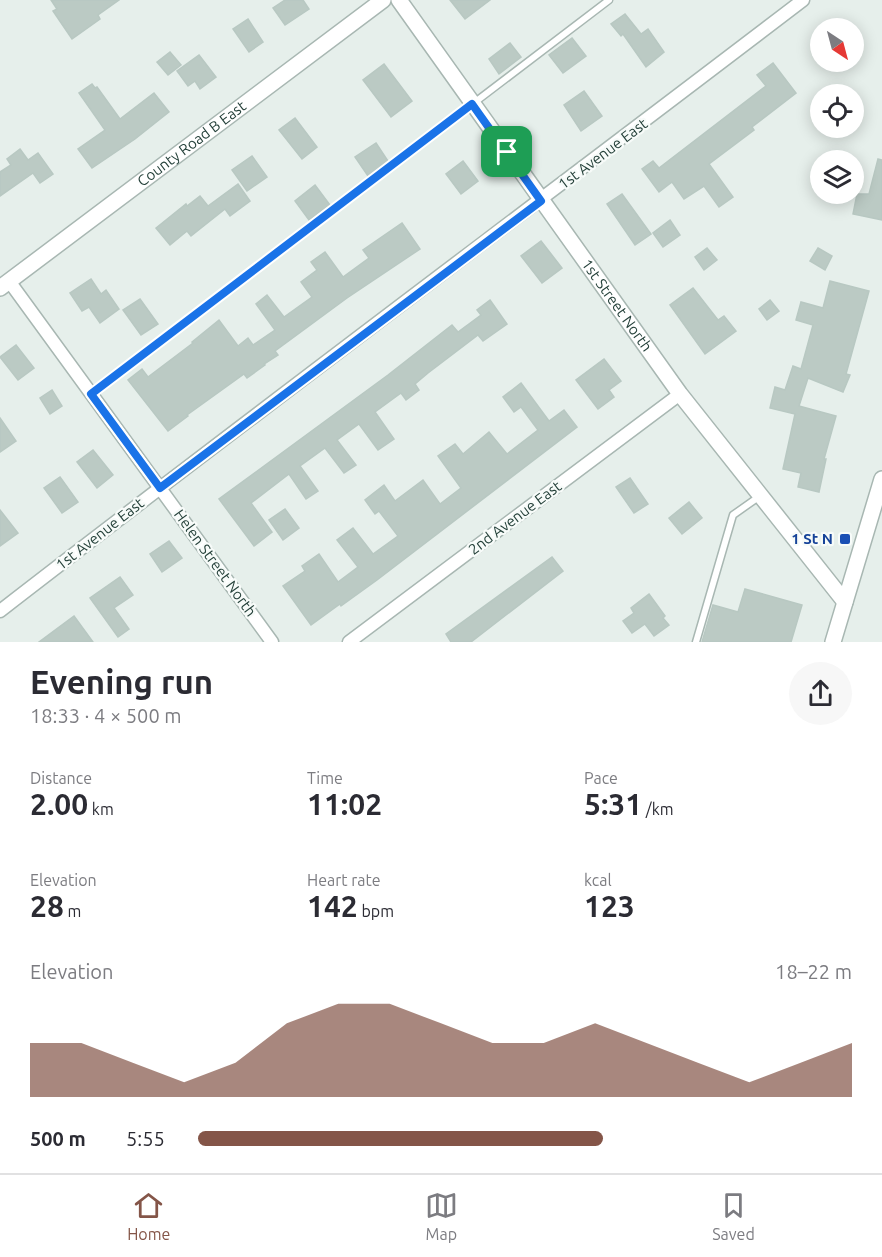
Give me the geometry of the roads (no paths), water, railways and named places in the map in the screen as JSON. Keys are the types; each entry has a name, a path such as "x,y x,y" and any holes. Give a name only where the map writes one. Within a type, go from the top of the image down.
{"street":[{"name":"County Road B East","path":"4,284 383,0"},
{"name":"1st Street North","path":"399,0 680,394 845,602"},
{"name":"1st Avenue East","path":"0,611 803,0"},
{"name":"Helen Street North","path":"4,284 91,394 272,642"},
{"name":"2nd Avenue East","path":"349,642 680,394"},
{"path":"833,642 882,479"}],"lane":[{"path":"91,394 609,0"},
{"path":"696,642 733,515 761,495"}],"place":[{"name":"1 St N","path":"845,539"}]}
